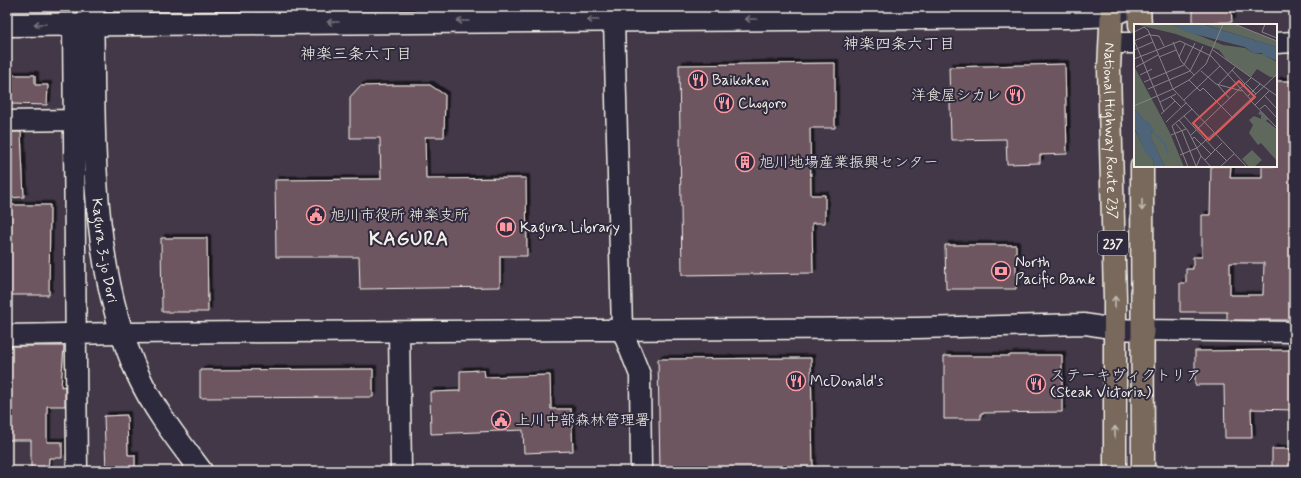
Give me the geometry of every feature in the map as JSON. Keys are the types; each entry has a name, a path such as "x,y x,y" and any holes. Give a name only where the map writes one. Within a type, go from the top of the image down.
{"highway":[{"path":"1139,7 1140,24"},
{"name":"National Highway Route 237","path":"1115,471 1115,329 1110,43 1118,10"},
{"name":"National Highway Route 237","path":"1142,167 1143,471"}],"street":[{"path":"7,25 85,16 614,20 1118,10"},
{"path":"78,471 76,120 85,16"},
{"name":"Kagura 3-jo Dori","path":"85,16 95,166 107,282 121,333 138,375 161,416 201,471"},
{"path":"614,20 622,330 640,375 641,471"},
{"path":"1277,43 1294,42"},
{"path":"1110,43 1134,43"},
{"path":"7,121 76,120"},
{"path":"7,335 925,328 1085,324 1115,329 1294,332"},
{"path":"399,332 401,471"}],"building":[{"path":"1193,7 1231,7 1232,22 1193,23"},
{"name":"旭川地場産業振興センター","path":"835,63 835,128 810,128 811,195 825,195 825,223 812,223 813,273 682,275 679,65"},
{"path":"1065,64 1067,154 1040,155 1040,163 1007,164 1006,139 951,140 949,67"},
{"path":"11,75 35,75 35,85 48,85 47,105 11,104"},
{"path":"1277,81 1294,81 1294,320 1227,320 1227,312 1180,312 1180,283 1186,283 1186,269 1193,269 1193,257 1202,257 1202,215 1210,215 1211,167 1231,167 1230,178 1262,178 1262,167 1277,167","holes":["1230,263 1264,263 1263,295 1230,295"]},
{"path":"430,85 445,95 444,137 425,137 426,179 526,178 527,256 500,256 500,287 360,289 359,257 276,257 275,180 381,179 380,138 350,138 350,97 360,86"},
{"path":"7,132 21,132 24,197 7,198"},
{"path":"10,205 50,205 49,295 8,295"},
{"path":"161,238 207,238 208,312 162,312"},
{"path":"945,245 1016,245 1016,289 946,289"},
{"path":"7,346 64,346 61,387 65,386 65,406 47,406 47,442 62,442 62,458 49,458 48,471 31,471 31,440 7,440"},
{"path":"1294,350 1294,410 1251,409 1252,438 1225,438 1224,385 1195,385 1195,351"},
{"path":"1062,355 1062,412 981,413 981,419 944,419 944,356"},
{"path":"811,358 813,471 660,471 658,359"},
{"path":"373,369 373,397 200,398 200,370"},
{"name":"上川中部森林管理署","path":"484,370 485,377 550,375 551,409 571,409 573,451 524,453 523,430 431,434 430,392 460,391 460,371"},
{"path":"127,415 128,455 135,455 135,471 106,471 104,416"},
{"path":"1272,449 1294,449 1294,471 1272,471"}],"place":[{"name":"Baikoken","path":"698,80"},
{"name":"洋食屋シカレ","path":"1015,95"},
{"name":"Chogoro","path":"724,103"},
{"name":"旭川地場産業振興センター","path":"745,162"},
{"name":"旭川市役所 神楽支所","path":"316,215"},
{"name":"Kagura Library","path":"506,227"},
{"name":"North Pacific Bank","path":"1001,271"},
{"name":"McDonald's","path":"796,381"},
{"name":"ステーキヴィクトリア (Steak Victoria)","path":"1036,384"},
{"name":"上川中部森林管理署","path":"501,420"}],"district":[{"name":"神楽四条六丁目","path":"899,43"},
{"name":"神楽三条六丁目","path":"356,53"},
{"name":"KAGURA","path":"409,238"}]}
